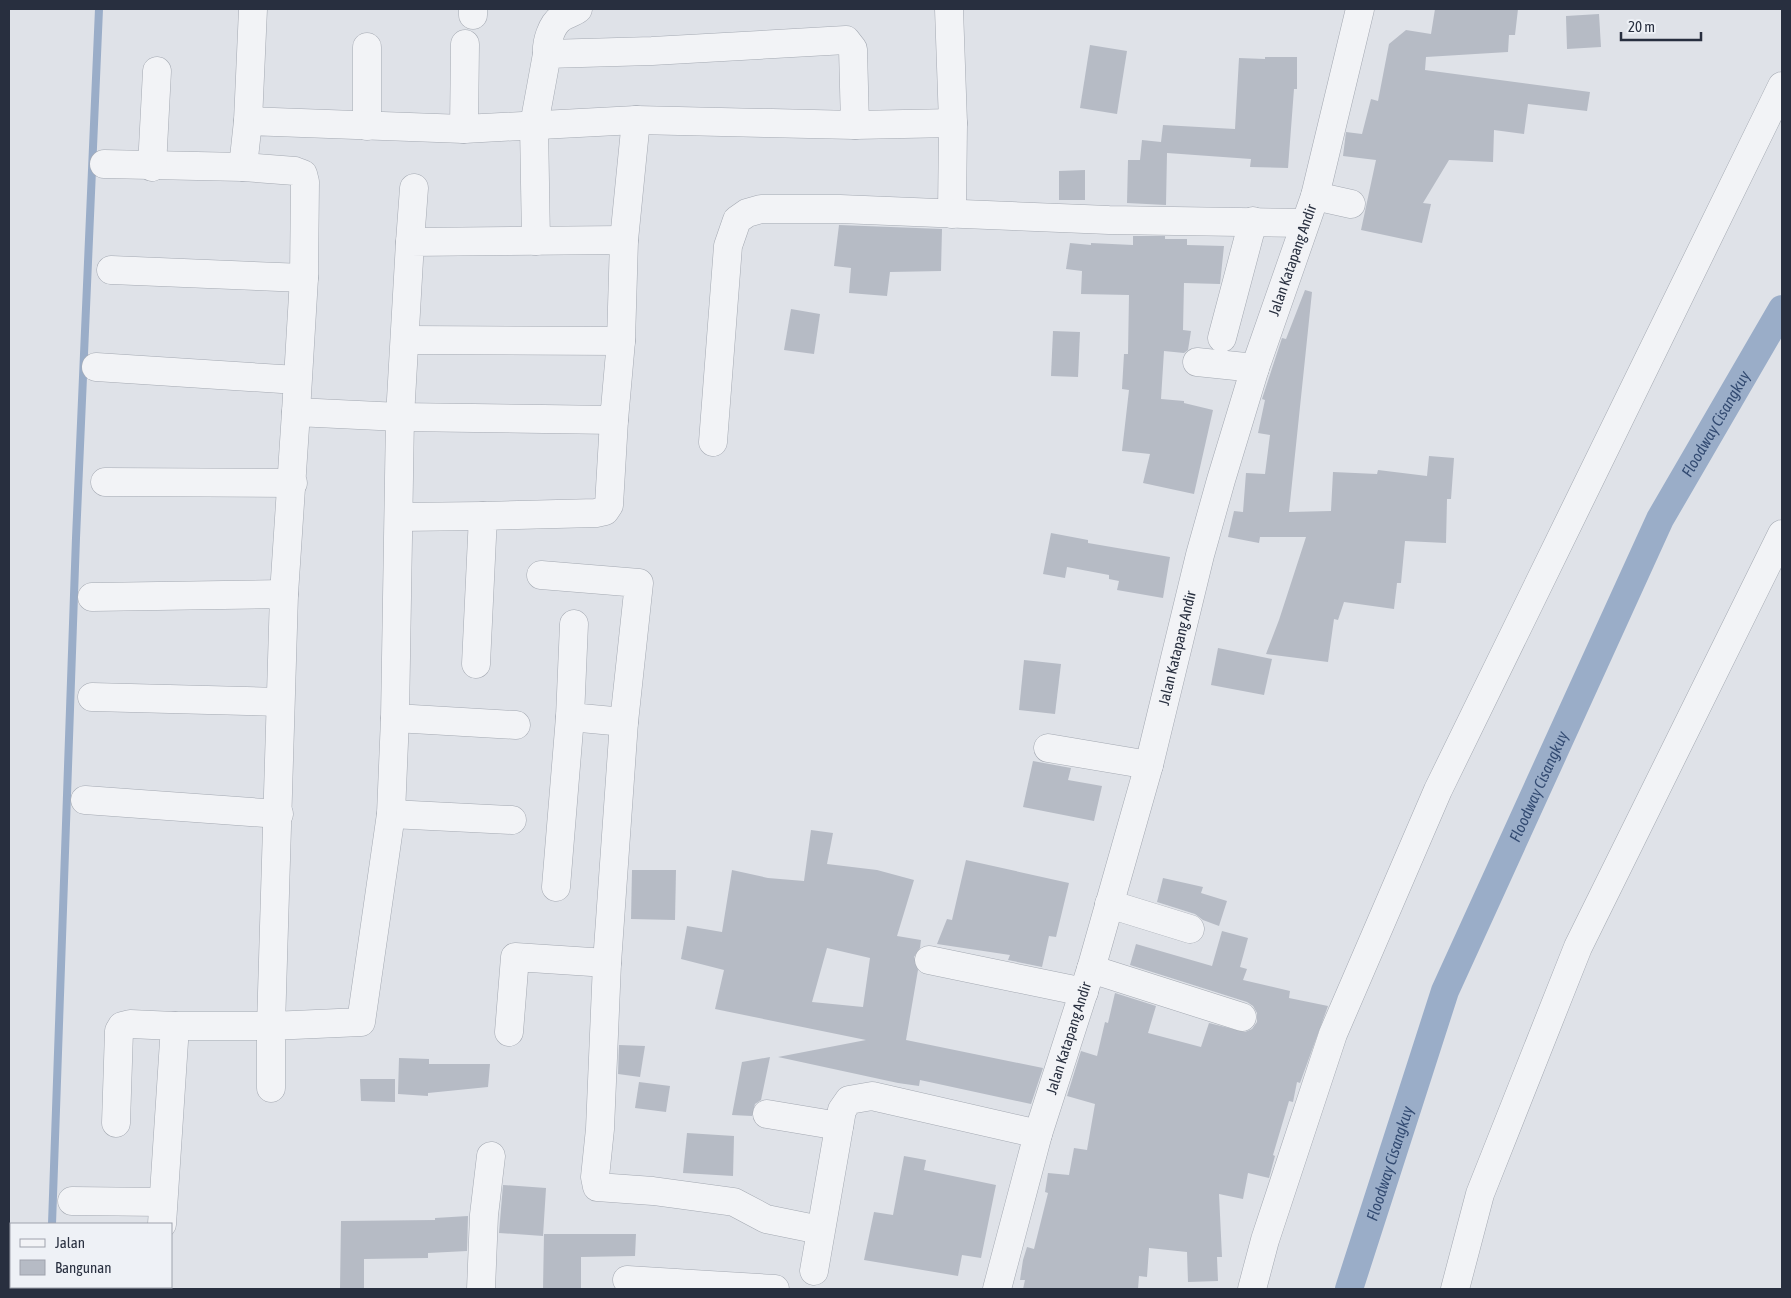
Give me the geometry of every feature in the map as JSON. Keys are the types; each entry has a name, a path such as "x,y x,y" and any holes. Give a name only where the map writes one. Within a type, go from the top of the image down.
{"street":[{"path":"243,167 248,121 253,9"},
{"path":"536,241 534,126 547,54 546,48 555,24 559,19 578,9"},
{"path":"949,9 953,123 952,214"},
{"name":"Jalan Katapang Andir","path":"997,1289 1038,1134 1088,981 1149,765 1200,555 1255,368 1315,196 1360,9"},
{"path":"547,54 652,51 846,40 853,49 855,124"},
{"path":"464,129 465,44"},
{"path":"367,47 367,126"},
{"path":"152,167 157,71"},
{"path":"1252,1289 1265,1240 1333,1034 1438,790 1782,86"},
{"path":"248,121 464,129 636,120 855,124 953,123"},
{"path":"399,517 596,513 605,511 609,504 621,341 624,240 636,120"},
{"path":"104,164 152,167 243,167 295,171 304,174 304,278 297,380 293,483 284,594 280,702 279,814 271,1026 271,1088"},
{"path":"116,1123 119,1031 122,1026 130,1024 271,1026 361,1022 391,814 395,718 400,417 414,188"},
{"path":"1315,196 1351,204"},
{"path":"713,442 728,246 737,220 747,213 761,209 840,209 1109,220 1304,223"},
{"path":"1222,338 1253,221"},
{"path":"410,242 624,240"},
{"path":"111,270 304,278"},
{"path":"406,340 621,341"},
{"path":"1197,362 1255,368"},
{"path":"96,367 297,380"},
{"path":"296,412 400,417 614,420"},
{"path":"105,482 293,483"},
{"path":"476,664 483,516"},
{"path":"1455,1289 1480,1194 1578,947 1782,534"},
{"path":"541,575 639,584 624,722 607,963 600,1129 595,1177 597,1187 653,1191 734,1202 766,1219 820,1230"},
{"path":"92,597 284,594"},
{"path":"556,887 570,717 574,624"},
{"path":"92,697 280,702"},
{"path":"570,717 624,722"},
{"path":"395,718 516,725"},
{"path":"1048,748 1149,765"},
{"path":"85,800 279,814"},
{"path":"391,814 512,820"},
{"path":"1109,904 1190,929"},
{"path":"509,1032 515,957 607,963"},
{"path":"929,960 1088,981 1242,1017"},
{"path":"72,1201 162,1213 175,1026"},
{"path":"814,1271 842,1110 848,1100 872,1096 1038,1134"},
{"path":"767,1114 839,1126"},
{"path":"481,1289 484,1215 491,1156"},
{"path":"627,1280 775,1289"}],"building":[{"path":"1435,9 1518,9 1515,35 1509,35 1508,52 1426,57 1425,70 1590,92 1587,111 1528,104 1524,134 1494,130 1493,162 1449,160 1423,203 1431,204 1422,243 1361,230 1376,160 1343,156 1346,132 1362,134 1371,99 1378,101 1389,44 1406,30 1431,34"},
{"path":"1599,14 1601,47 1567,49 1566,16"},
{"path":"1090,45 1127,51 1117,114 1080,108"},
{"path":"1265,57 1297,57 1297,89 1294,89 1288,168 1250,167 1251,159 1167,153 1166,205 1127,203 1128,160 1140,160 1142,140 1161,142 1163,125 1235,129 1239,58 1265,59"},
{"path":"1085,170 1085,200 1059,200 1059,171"},
{"path":"839,225 942,229 941,271 890,272 887,296 849,293 851,268 834,266"},
{"path":"1133,236 1165,236 1165,239 1187,239 1187,245 1224,246 1220,284 1184,283 1183,330 1191,331 1188,350 1184,353 1164,351 1161,399 1184,401 1184,403 1213,410 1194,494 1143,483 1150,454 1122,451 1129,390 1122,389 1124,354 1128,354 1129,295 1081,294 1082,271 1066,269 1070,243 1133,245"},
{"path":"1305,290 1312,292 1289,512 1331,511 1333,472 1377,474 1378,470 1427,476 1429,456 1454,458 1451,499 1447,499 1446,543 1405,541 1401,583 1397,583 1394,609 1344,602 1338,620 1334,619 1328,662 1266,654 1306,537 1260,537 1259,543 1228,537 1234,511 1243,512 1246,473 1265,474 1270,435 1258,433 1265,400 1262,399 1282,338 1286,339"},
{"path":"791,309 820,314 814,354 784,350"},
{"path":"1053,331 1080,332 1078,377 1051,376"},
{"path":"1051,533 1088,540 1088,543 1170,557 1163,598 1117,590 1119,581 1109,579 1109,575 1067,567 1065,578 1043,574"},
{"path":"1218,648 1272,659 1264,695 1211,685"},
{"path":"1024,660 1061,664 1055,714 1019,710"},
{"path":"1033,761 1071,768 1068,780 1102,786 1094,821 1023,807"},
{"path":"811,830 833,833 827,864 877,870 914,880 897,936 921,940 920,948 914,957 918,970 906,1040 1043,1068 1031,1104 920,1080 919,1086 898,1083 778,1057 866,1040 715,1009 724,970 681,959 687,926 722,932 732,870 768,878 804,881","holes":["827,948 870,958 863,1007 812,1002"]},
{"path":"966,860 1069,883 1056,937 1049,936 1042,967 1008,960 1010,955 937,944 947,919 952,920"},
{"path":"632,870 676,870 675,920 631,919"},
{"path":"1163,878 1203,887 1201,893 1227,901 1219,926 1203,920 1195,914 1157,902"},
{"path":"1222,931 1248,938 1240,967 1247,969 1243,980 1290,991 1289,998 1328,1006 1300,1083 1297,1082 1293,1102 1289,1101 1273,1155 1275,1156 1269,1178 1248,1173 1243,1199 1219,1194 1222,1257 1217,1257 1218,1281 1188,1282 1187,1252 1149,1248 1147,1277 1139,1276 1138,1289 1023,1289 1025,1280 1020,1280 1023,1260 1027,1247 1034,1249 1048,1193 1045,1192 1048,1173 1069,1175 1074,1148 1087,1150 1095,1104 1067,1096 1081,1051 1097,1056 1105,1022 1108,1023 1115,993 1156,1006 1148,1033 1201,1047 1209,1023 1245,1032 1252,1029 1257,1022 1257,1013 1253,1006 1247,1002 1130,965 1136,944 1212,966"},
{"path":"619,1045 645,1046 640,1077 618,1074"},
{"path":"770,1057 761,1100 755,1104 752,1116 732,1115 742,1062"},
{"path":"399,1058 429,1059 429,1064 490,1064 488,1087 428,1093 428,1096 398,1094"},
{"path":"360,1079 395,1079 395,1102 361,1101"},
{"path":"639,1082 670,1086 666,1112 635,1108"},
{"path":"687,1133 734,1136 733,1176 683,1173"},
{"path":"904,1156 926,1160 924,1170 996,1185 981,1258 962,1255 958,1276 864,1260 874,1212 893,1215"},
{"path":"503,1185 546,1188 543,1236 499,1233"},
{"path":"468,1216 467,1251 428,1253 428,1258 364,1259 364,1289 340,1289 341,1221 435,1220 435,1218"},
{"path":"544,1234 636,1234 635,1256 581,1257 581,1289 543,1289"}],"waterway":[{"path":"52,1223 76,538 99,9"},
{"name":"Floodway Cisangkuy","path":"1349,1289 1445,991 1660,519 1782,309"}]}
